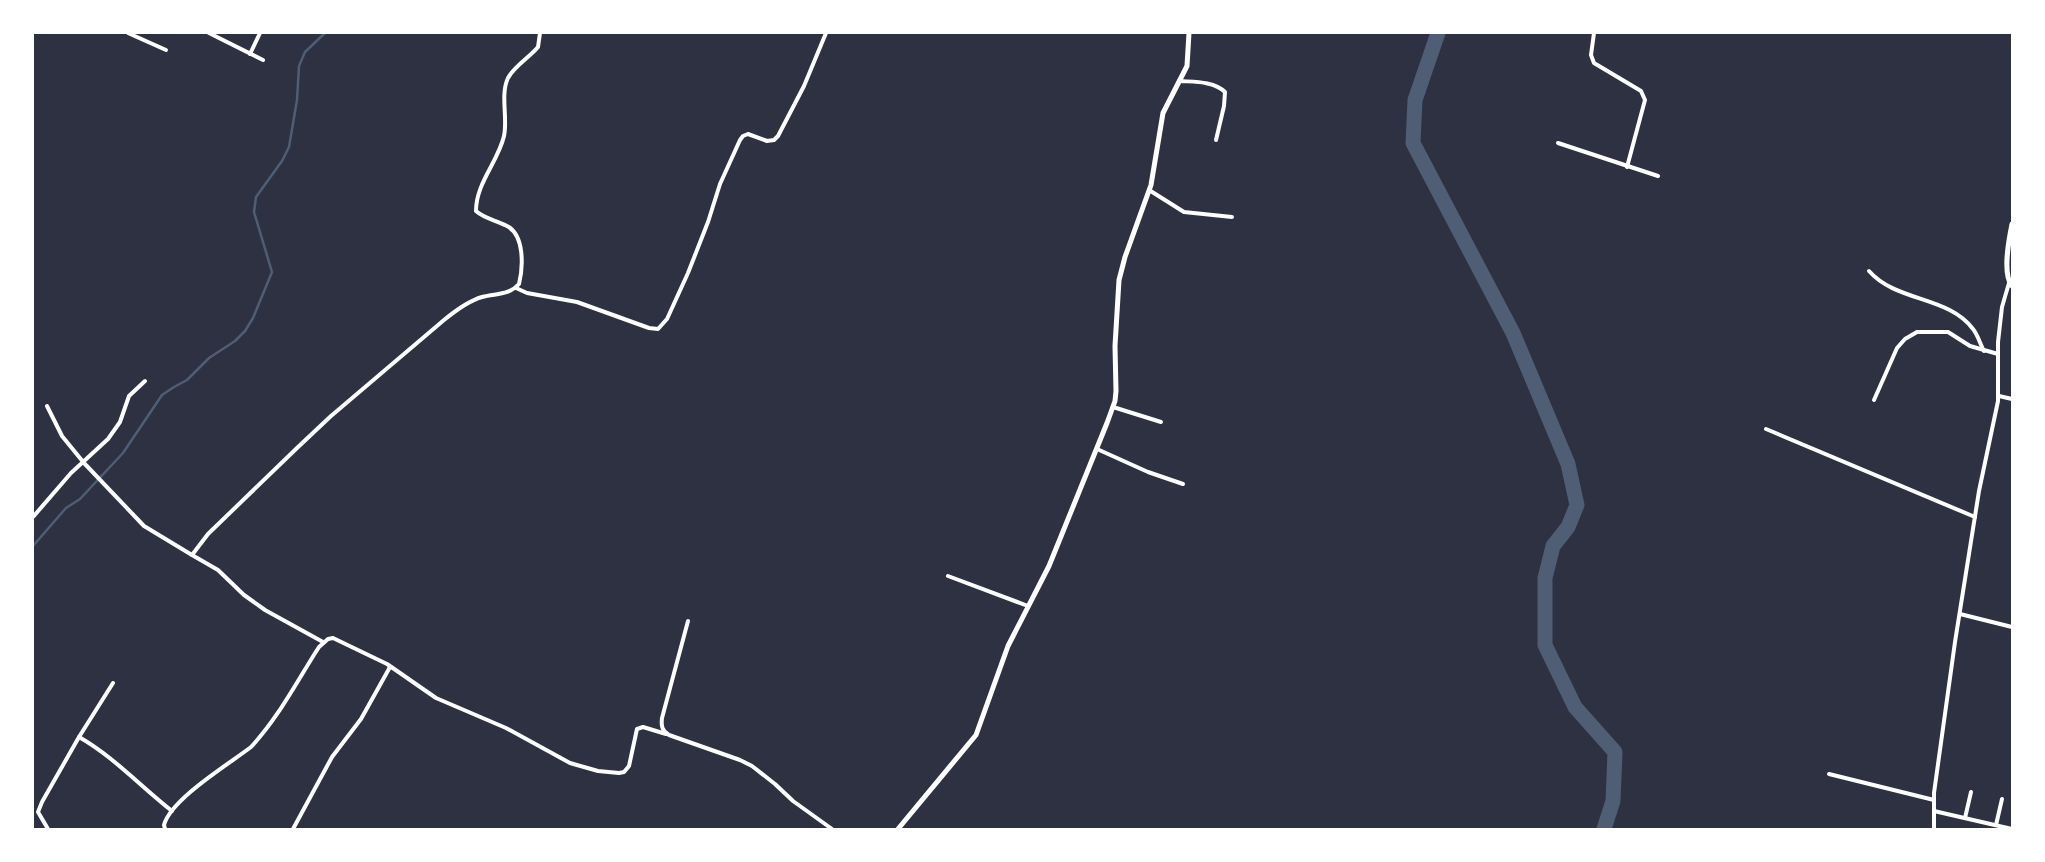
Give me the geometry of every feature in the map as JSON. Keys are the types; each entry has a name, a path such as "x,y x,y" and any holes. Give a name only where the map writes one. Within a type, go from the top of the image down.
{"street":[{"path":"128,33 166,50"},
{"path":"209,33 263,60"},
{"path":"250,54 260,33"},
{"path":"192,555 208,534 302,443 444,320 457,310 481,297 508,293 519,284 522,262 519,242 514,231 508,226 482,216 476,211 476,204 488,170 504,136 506,110 505,85 509,76 538,47 540,33"},
{"path":"516,288 527,293 577,302 649,328 655,329 661,327 688,273 708,222 720,184 740,140 743,136 748,134 767,141 774,140 778,136 804,86 826,33"},
{"path":"898,829 976,735 1008,646 1049,566 1113,406 1116,386 1115,321 1119,280 1125,256 1149,190 1163,113 1180,81 1189,57 1189,33"},
{"path":"1594,33 1592,55 1594,63 1641,91 1645,100 1627,167"},
{"path":"1180,81 1208,84 1218,87 1225,92 1224,106 1216,140"},
{"path":"1558,143 1658,176"},
{"path":"1149,190 1184,212 1232,218"},
{"path":"1934,829 1934,800 1960,614 1975,517 1999,396 1998,354 2002,307 2011,284 2007,263 2012,224"},
{"path":"1869,271 1887,287 1933,304 1962,319 1974,330 1984,351"},
{"path":"1874,400 1897,348 1910,335 1925,331 1948,332 1970,346 1998,354"},
{"path":"33,518 60,484 84,463 116,428 129,396 145,381"},
{"path":"1999,396 2012,399"},
{"path":"47,406 62,436 84,463 144,526 218,570 244,595 265,610 323,642"},
{"path":"1113,406 1161,422"},
{"path":"1766,429 1975,517"},
{"path":"1097,448 1148,472 1183,484"},
{"path":"948,576 1028,606"},
{"path":"1960,614 2012,627"},
{"path":"666,734 662,728 662,718 688,621"},
{"path":"165,829 165,821 172,811 190,793 251,747 260,738 279,712 323,642 333,638 371,655 436,698 506,728 570,762 589,769 611,773 624,772 629,766 637,729 643,727 752,766 775,784 793,801 832,829"},
{"path":"293,829 332,757 361,719 390,667"},
{"path":"48,829 38,812 79,737 113,683"},
{"path":"79,737 115,761 150,794 172,811"},
{"path":"1829,774 1934,800"},
{"path":"1965,818 1971,792"},
{"path":"1996,825 2002,799"},
{"path":"1934,811 2012,829"}],"waterway":[{"path":"33,546 66,508 80,499 123,453 162,395 187,380 209,358 235,341 245,331 253,318 272,272 254,212 256,197 282,161 289,147 297,100 299,66 305,52 325,33"},
{"path":"1438,33 1415,100 1413,143 1513,333 1568,464 1577,505 1568,527 1553,546 1545,578 1545,645 1575,707 1615,752 1613,801 1604,829"}]}
